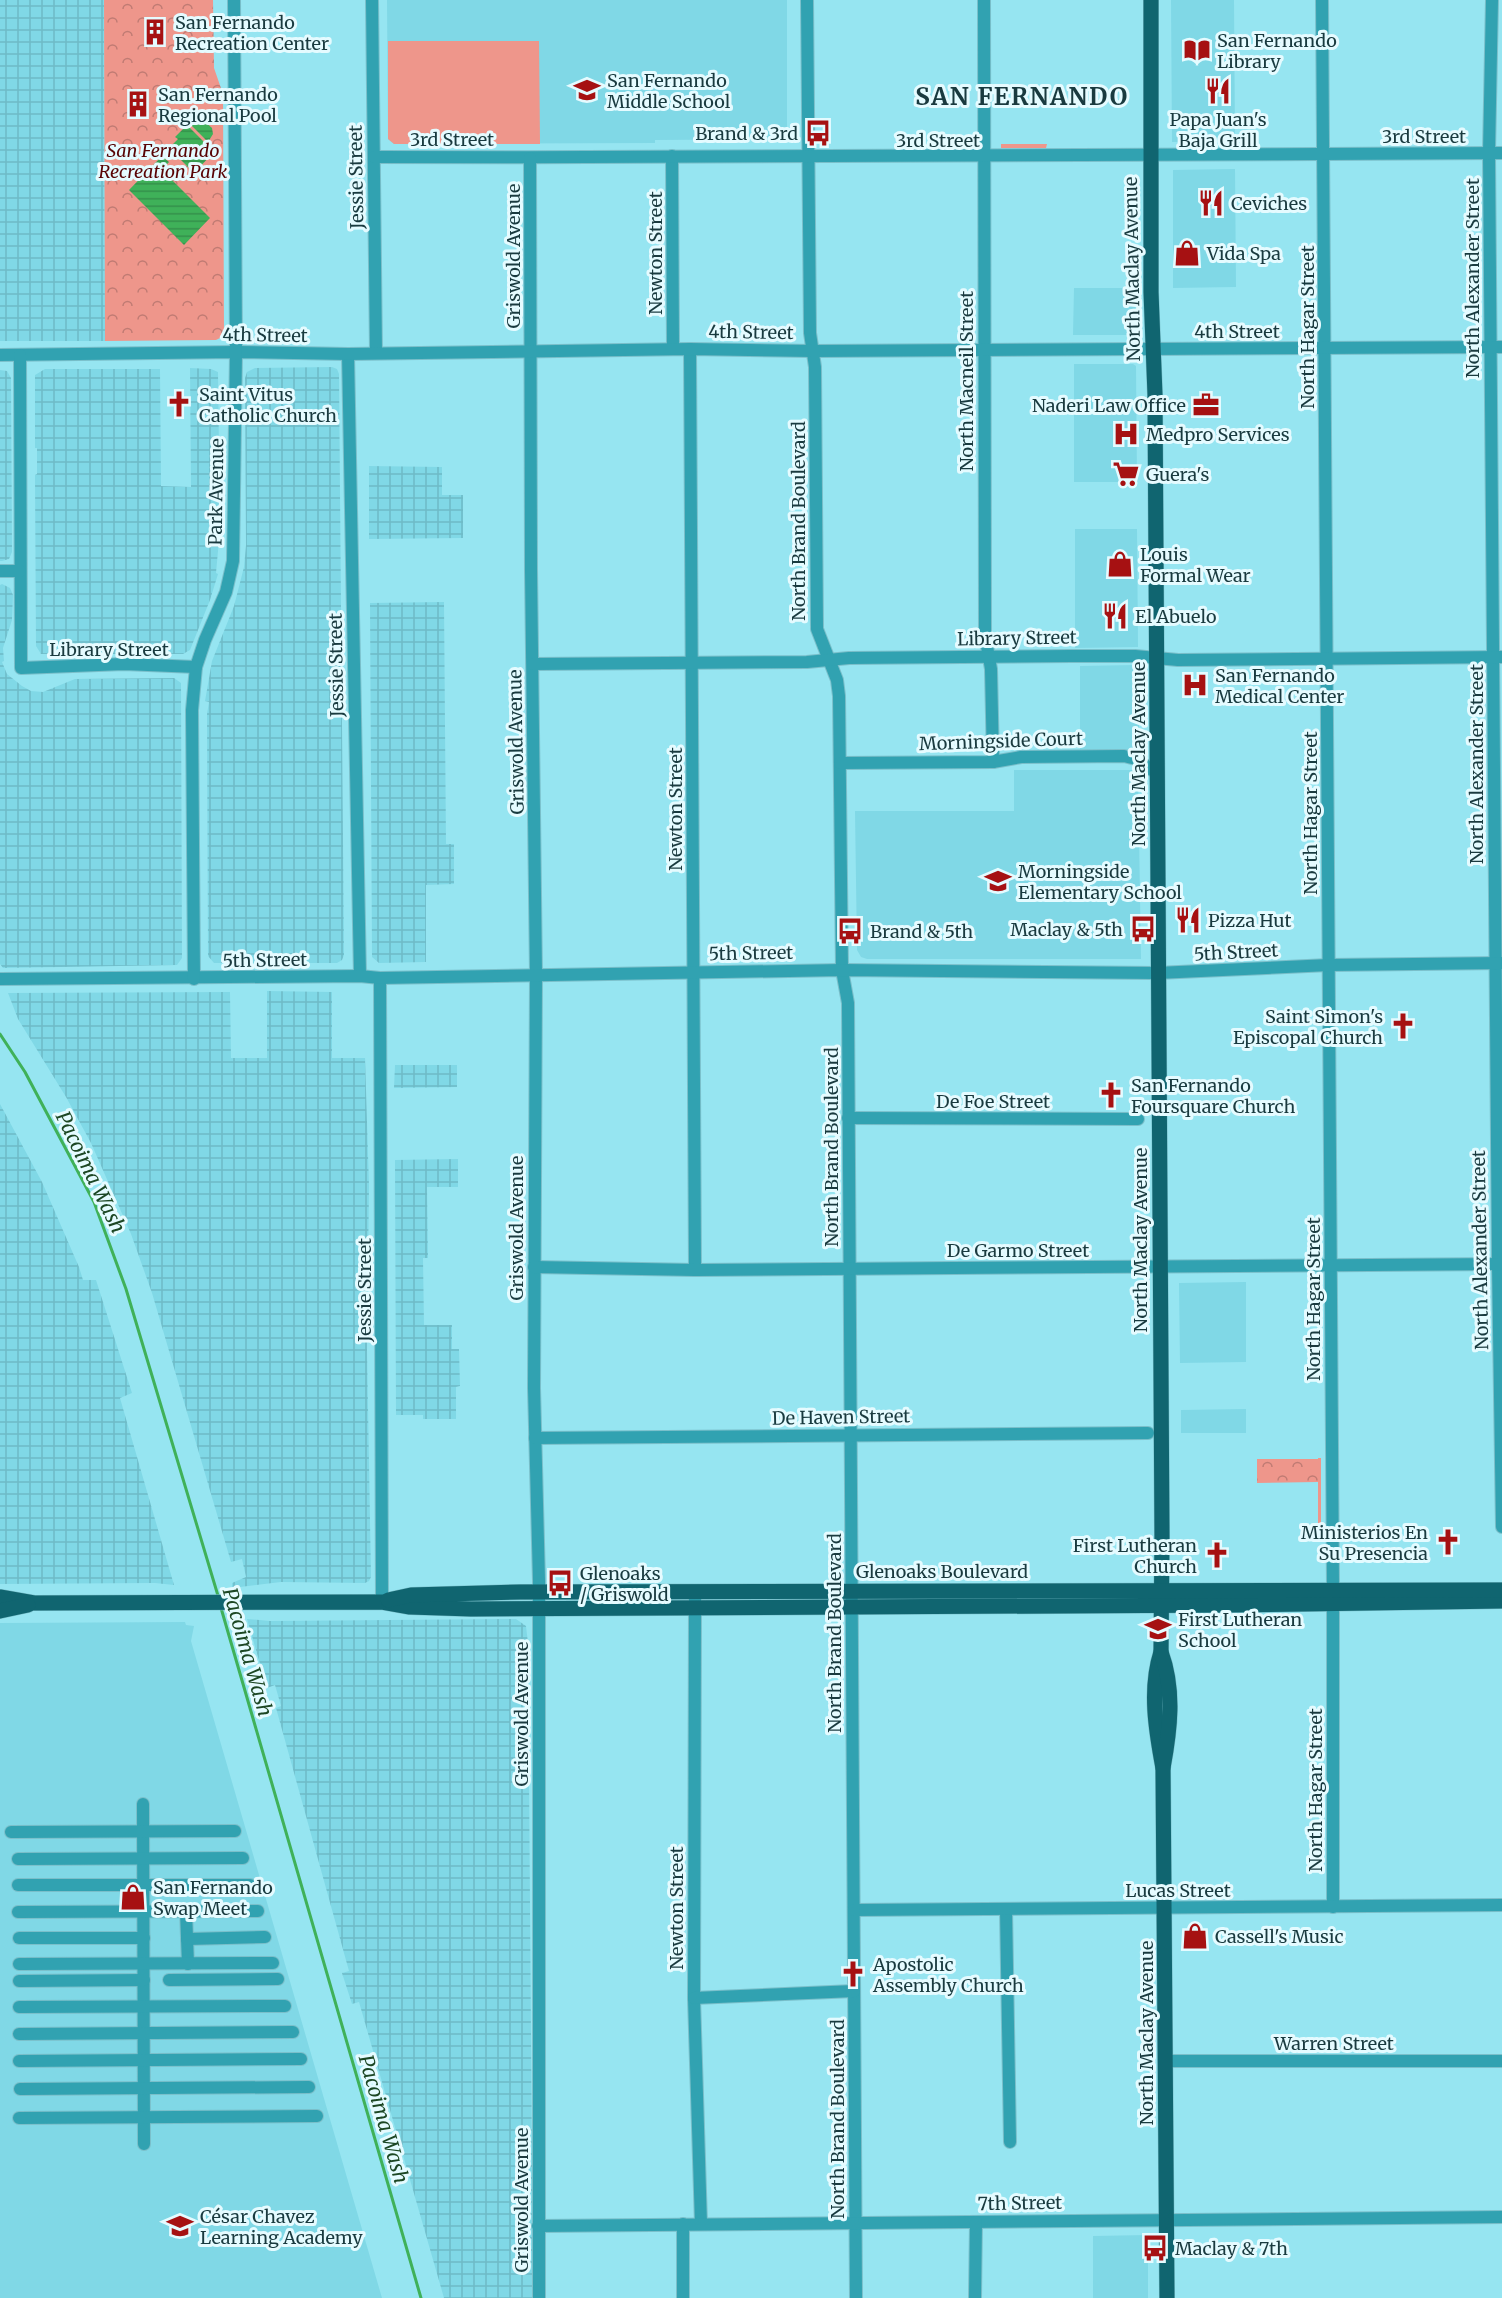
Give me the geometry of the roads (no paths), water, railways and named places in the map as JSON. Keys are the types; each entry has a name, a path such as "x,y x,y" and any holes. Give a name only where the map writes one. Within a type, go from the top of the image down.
{"main road":[{"name":"North Maclay Avenue","path":"1151,0 1150,156 1158,774 1161,1652 1168,1672 1170,1729 1163,1768 1167,2298"},
{"name":"Glenoaks Boulevard","path":"382,1602 411,1595 539,1592 1162,1589 1502,1601"},
{"name":"Glenoaks Boulevard","path":"0,1596 34,1603 382,1602 410,1607 539,1609 1161,1605 1502,1590"},
{"name":"Glenoaks Boulevard","path":"0,1611 34,1603"}],"street":[{"name":"Park Avenue","path":"194,979 192,710 196,667 226,592 232,561 236,352 234,0"},
{"name":"Jessie Street","path":"372,0 376,353"},
{"name":"North Brand Boulevard","path":"807,0 810,333 815,367 817,629 839,691 842,970 848,1003 856,2298"},
{"name":"North Macneil Street","path":"984,0 985,635 990,657 993,762"},
{"name":"North Hagar Street","path":"1322,0 1333,1907"},
{"name":"North Alexander Street","path":"1492,0 1496,153 1502,1527"},
{"name":"3rd Street","path":"374,157 984,158 1496,153"},
{"name":"Newton Street","path":"672,156 673,349"},
{"name":"Griswold Avenue","path":"530,158 531,570 536,975 535,1438 539,1592 539,2298"},
{"name":"4th Street","path":"0,355 236,352 348,354 673,349 813,351 1496,347"},
{"name":"Newton Street","path":"690,349 695,1270"},
{"name":"Jessie Street","path":"348,354 360,976"},
{"path":"0,571 20,571 20,355"},
{"name":"Library Street","path":"20,571 21,668 124,664 196,667"},
{"name":"Library Street","path":"533,664 807,662 849,658 1156,657 1178,660 1498,657"},
{"name":"Morningside Court","path":"840,763 993,762 1020,757 1124,756 1136,759 1158,774"},
{"name":"5th Street","path":"0,979 360,976 380,978 842,970 1158,974 1329,965 1499,963"},
{"name":"Jessie Street","path":"380,978 382,1602"},
{"name":"De Foe Street","path":"848,1118 1138,1119"},
{"name":"De Garmo Street","path":"534,1267 695,1270 1500,1264"},
{"name":"De Haven Street","path":"535,1438 1148,1433"},
{"name":"Newton Street","path":"696,1592 694,1998 700,2224"},
{"path":"143,1804 144,2144"},
{"path":"11,1832 235,1831"},
{"path":"18,1859 243,1858"},
{"path":"18,1885 250,1885"},
{"name":"Lucas Street","path":"854,1910 1502,1905"},
{"path":"1006,1909 1010,2142"},
{"path":"186,1911 188,1964"},
{"path":"18,1912 258,1911"},
{"path":"187,1939 265,1937"},
{"path":"19,1938 144,1938"},
{"path":"19,1964 273,1964"},
{"path":"169,1980 278,1979"},
{"path":"19,1981 144,1980"},
{"path":"694,1998 854,1991"},
{"path":"19,2007 285,2006"},
{"path":"19,2034 293,2032"},
{"path":"20,2061 301,2059"},
{"name":"Warren Street","path":"1166,2061 1502,2061"},
{"path":"20,2089 309,2087"},
{"path":"19,2118 317,2116"},
{"name":"7th Street","path":"538,2226 1502,2217"},
{"path":"975,2298 976,2222"},
{"path":"683,2224 683,2298"}],"waterway":[{"name":"Pacoima Wash","path":"0,1034 25,1072 94,1202 126,1289 219,1599"},
{"name":"Pacoima Wash","path":"221,1608 421,2298"}],"place":[{"name":"San Fernando Recreation Center","path":"155,32"},
{"name":"San Fernando Library","path":"1197,50"},
{"name":"San Fernando Middle School","path":"587,90"},
{"name":"Papa Juan's Baja Grill","path":"1218,91"},
{"name":"San Fernando Regional Pool","path":"138,104"},
{"name":"Brand & 3rd","path":"818,133"},
{"name":"Ceviches","path":"1211,203"},
{"name":"Vida Spa","path":"1187,253"},
{"name":"Saint Vitus Catholic Church","path":"179,404"},
{"name":"Naderi Law Office","path":"1206,405"},
{"name":"Medpro Services","path":"1126,434"},
{"name":"Guera's","path":"1126,474"},
{"name":"Louis Formal Wear","path":"1120,564"},
{"name":"El Abuelo","path":"1115,616"},
{"name":"San Fernando Medical Center","path":"1195,685"},
{"name":"Morningside Elementary School","path":"998,881"},
{"name":"Pizza Hut","path":"1188,920"},
{"name":"Maclay & 5th","path":"1143,929"},
{"name":"Brand & 5th","path":"850,931"},
{"name":"Saint Simon's Episcopal Church","path":"1403,1026"},
{"name":"San Fernando Foursquare Church","path":"1111,1095"},
{"name":"Ministerios En Su Presencia","path":"1448,1542"},
{"name":"First Lutheran Church","path":"1217,1555"},
{"name":"Glenoaks / Griswold","path":"560,1583"},
{"name":"First Lutheran School","path":"1158,1629"},
{"name":"San Fernando Swap Meet","path":"133,1897"},
{"name":"Cassell's Music","path":"1195,1936"},
{"name":"Apostolic Assembly Church","path":"853,1974"},
{"name":"César Chavez Learning Academy","path":"180,2226"},
{"name":"Maclay & 7th","path":"1155,2248"}],"district":[{"name":"SAN FERNANDO","path":"1022,96"}],"park label":[{"name":"San Fernando Recreation Park","path":"163,160"}]}
